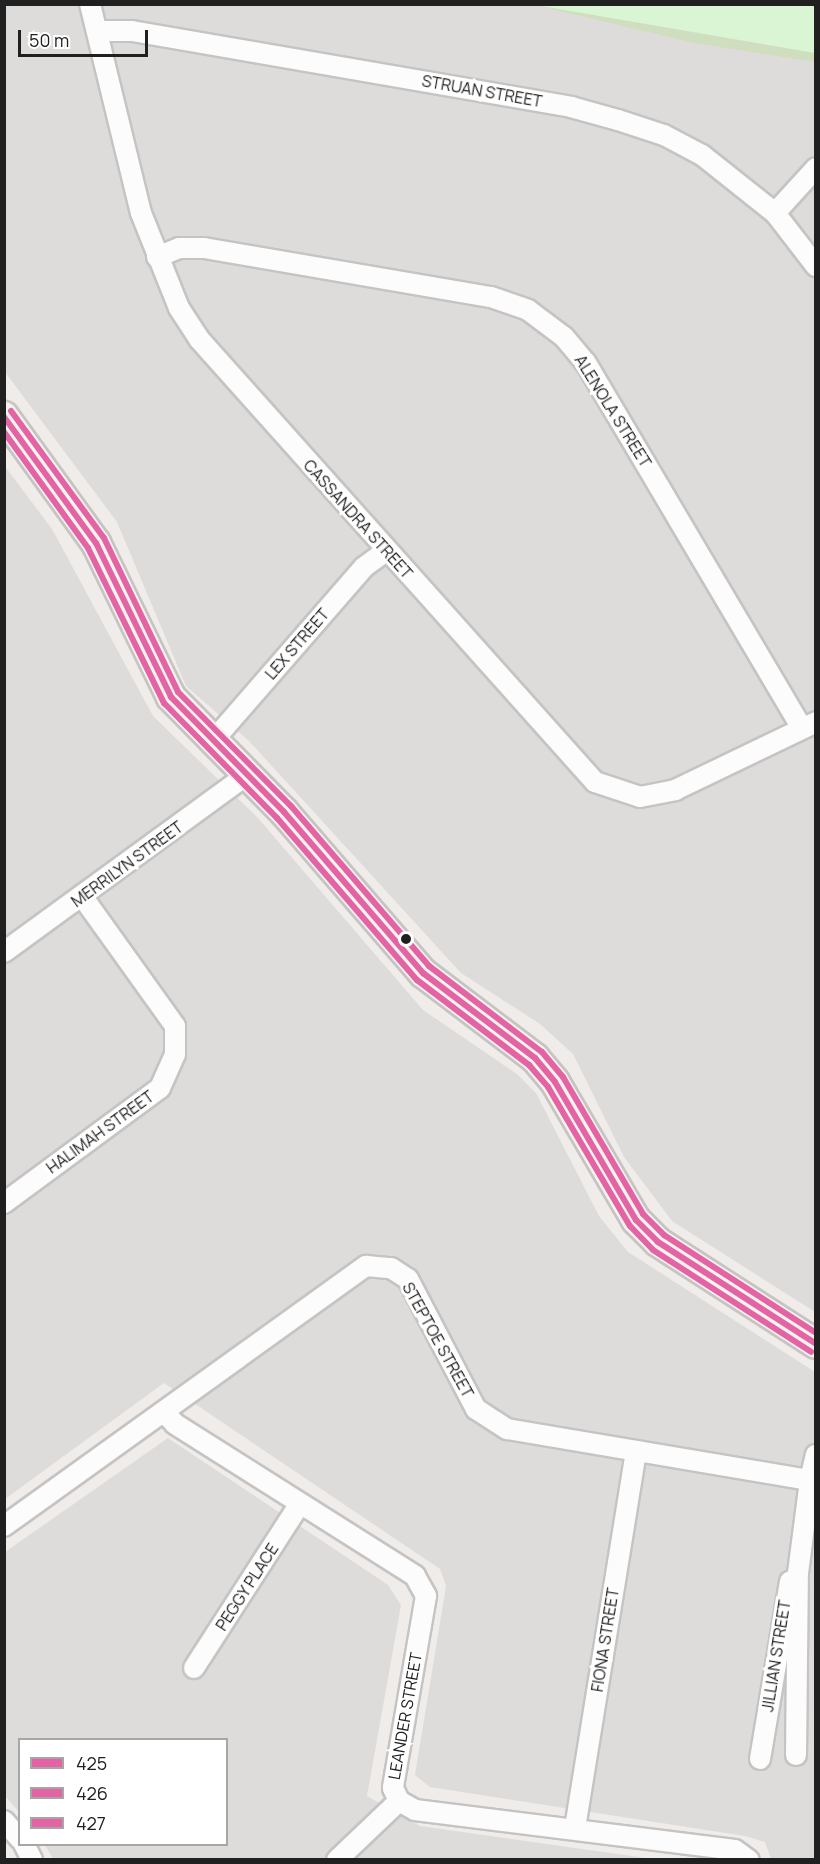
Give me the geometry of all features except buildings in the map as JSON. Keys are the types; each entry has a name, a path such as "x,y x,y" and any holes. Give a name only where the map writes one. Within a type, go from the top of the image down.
{"street":[{"name":"CASSANDRA STREET","path":"90,4 141,213 179,308 199,339 386,551 595,782 640,797 675,790 809,725"},
{"name":"STRUAN STREET","path":"97,31 132,31 571,107 664,135 702,155 775,213 816,266"},
{"path":"775,213 816,168"},
{"name":"ALENOLA STREET","path":"157,257 179,248 204,248 491,297 528,310 564,337 586,363 809,725"},
{"path":"4,416 96,543 171,697 212,742 247,775 423,973 535,1058 555,1082 636,1220 658,1242 816,1344"},
{"name":"LEX STREET","path":"212,742 364,567 386,551"},
{"name":"MERRILYN STREET","path":"4,952 247,775"},
{"name":"HALIMAH STREET","path":"4,1203 160,1088 175,1054 175,1026 82,896"},
{"name":"STEPTOE STREET","path":"4,1526 366,1266 391,1268 408,1279 476,1409 507,1429 810,1480"},
{"name":"LEANDER STREET","path":"164,1412 172,1423 415,1576 426,1596 393,1788 399,1801 415,1810 575,1828 735,1850 749,1859"},
{"name":"FIONA STREET","path":"575,1828 636,1451"},
{"path":"810,1480 816,1455"},
{"name":"JILLIAN STREET","path":"796,1755 800,1554 810,1480"},
{"name":"PEGGY PLACE","path":"194,1668 299,1505"},
{"name":"JILLIAN STREET","path":"760,1759 782,1612 800,1554"},
{"path":"337,1860 399,1801"},
{"path":"4,1821 18,1837"},
{"path":"25,1846 32,1860"}],"shaded area":[{"path":"4,5 535,5 815,53 815,1312 672,1221 624,1157 573,1054 540,1024 461,973 249,741 186,686 117,522 5,372"},
{"path":"4,465 52,529 153,716 257,817 423,1010 517,1074 536,1093 599,1216 628,1252 815,1372 815,1859 771,1859 765,1842 745,1836 430,1787 415,1775 446,1586 440,1569 164,1383 5,1499"},
{"path":"168,1438 388,1585 401,1605 367,1796 420,1826 653,1859 53,1859 46,1846 228,1846 228,1738 18,1738 18,1811 5,1796 5,1552"}],"green space":[{"path":"535,5 815,5 815,62 694,43"},
{"path":"535,5 815,5 815,53"}],"transit line":[{"name":"427","path":"11,411 104,538 178,692 291,806 429,966 542,1052 563,1077 643,1214 664,1235 816,1333"},
{"name":"425","path":"4,417 96,543 171,697 284,812 423,973 535,1058 555,1082 636,1220 658,1242 816,1344"},
{"name":"426","path":"4,432 88,548 164,703 277,818 417,980 529,1065 548,1087 630,1226 653,1250 811,1352"}]}
